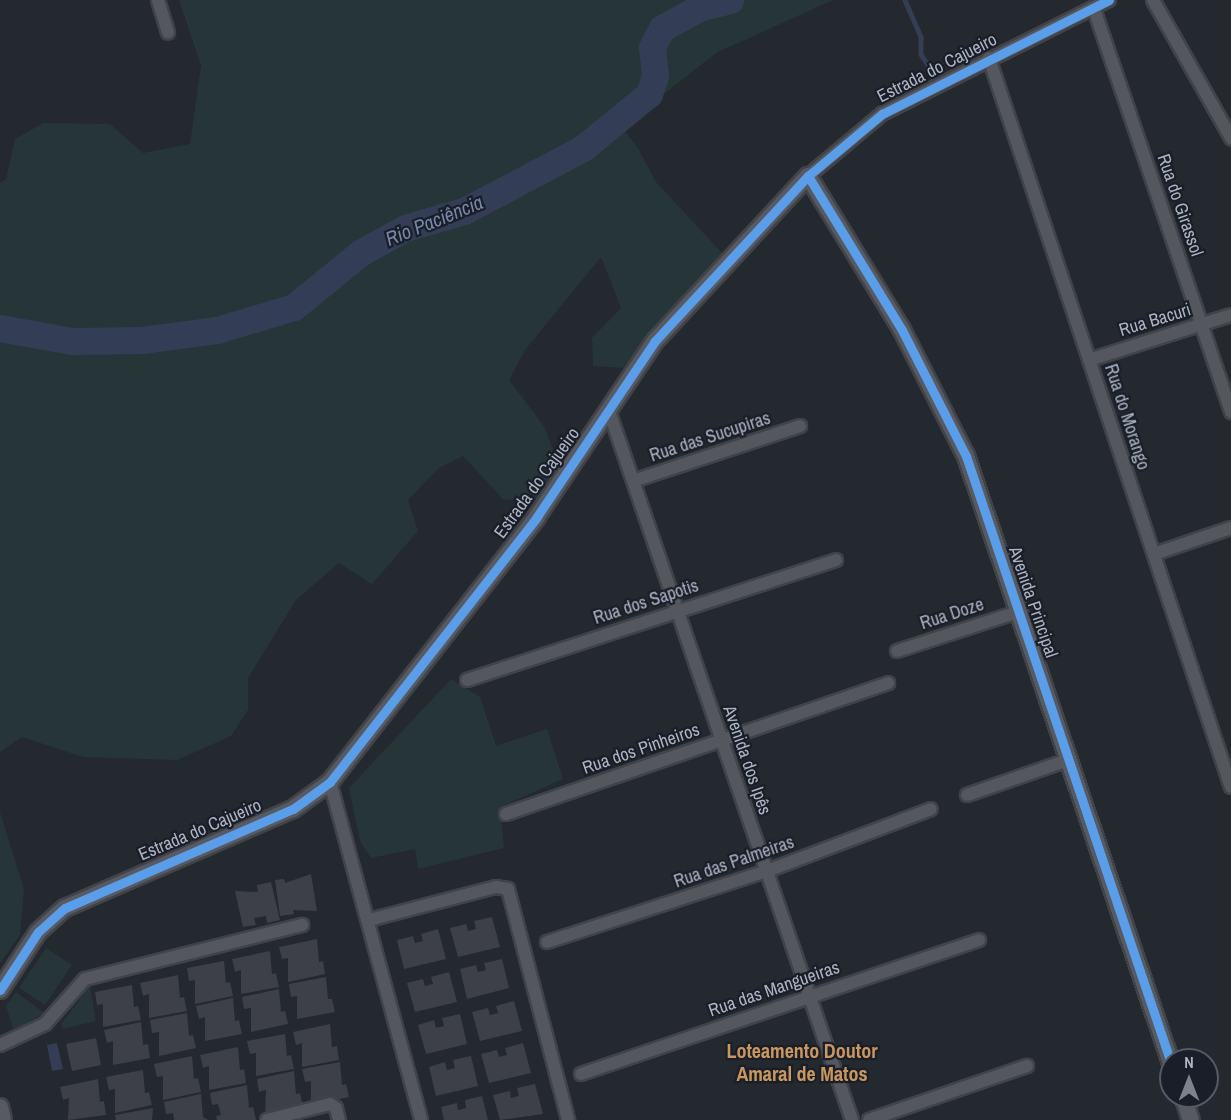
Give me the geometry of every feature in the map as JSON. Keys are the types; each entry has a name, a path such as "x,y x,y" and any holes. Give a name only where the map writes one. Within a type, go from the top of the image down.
{"street":[{"path":"158,0 168,32"},
{"name":"Estrada do Cajueiro","path":"0,989 38,932 64,908 293,809 330,782 536,518 655,340 808,176 882,114 989,58 1095,9 1109,0"},
{"path":"1153,0 1231,138"},
{"name":"Rua do Girassol","path":"1095,9 1231,412"},
{"name":"Rua do Morango","path":"989,58 1231,788"},
{"name":"Avenida Principal","path":"808,176 940,398 966,456 1166,1048"},
{"name":"Rua Bacuri","path":"1089,360 1231,315"},
{"name":"Avenida dos Ipês","path":"609,411 852,1120"},
{"name":"Rua das Sucupiras","path":"633,481 800,426"},
{"path":"1154,554 1231,528"},
{"name":"Rua dos Sapotis","path":"467,680 836,560"},
{"name":"Rua Doze","path":"897,651 1018,612"},
{"name":"Rua dos Pinheiros","path":"506,814 888,683"},
{"path":"967,795 1068,760"},
{"path":"330,782 348,860 369,920 421,1120"},
{"name":"Rua das Palmeiras","path":"547,942 767,872 932,809"},
{"path":"369,920 496,887 507,889 568,1120"},
{"path":"0,1045 45,1024 85,979 302,925"},
{"name":"Rua das Mangueiras","path":"581,1074 979,940"},
{"path":"869,1120 1027,1066"},
{"path":"267,1120 332,1104 339,1120"},
{"path":"0,1107 3,1120"}],"shaded area":[{"path":"179,0 833,0 716,53 622,127 638,148 656,182 723,254 623,368 593,366 592,338 621,308 601,257 525,350 509,380 544,426 558,464 542,498 504,500 463,456 439,468 408,500 418,531 372,584 339,563 296,600 248,678 248,710 231,736 177,760 83,757 22,737 0,752 0,183 6,179 15,139 43,123 110,124 143,153 190,144 201,65"},
{"path":"451,679 480,697 496,746 547,729 563,779 500,807 504,848 418,869 415,849 371,858 360,841 349,788"},
{"path":"0,812 24,889 20,935 0,964"},
{"path":"46,948 72,965 45,1005 19,988"},
{"path":"90,986 96,1021 63,1029 61,1024"},
{"path":"16,992 44,1013 14,1031 6,1006"}],"water":[{"path":"57,1043 63,1069 52,1071 47,1045"}],"building":[{"path":"311,874 317,911 293,910 294,914 280,916 275,880 284,879 285,883"},
{"path":"271,882 280,920 267,923 266,916 254,918 256,925 243,927 235,891 258,892 257,885"},
{"path":"492,917 500,947 458,957 450,928 466,924 468,931 476,929 474,921"},
{"path":"438,929 446,959 404,969 397,940 413,936 415,943 423,941 421,934"},
{"path":"317,939 319,962 323,961 325,974 288,982 288,958 282,959 279,947"},
{"path":"270,951 272,974 276,973 279,987 241,994 241,970 235,972 232,959"},
{"path":"502,959 509,988 467,999 460,969 476,965 478,972 486,970 484,963"},
{"path":"224,961 226,983 230,982 233,996 195,1004 195,980 189,981 187,968"},
{"path":"449,972 457,1002 415,1012 407,983 423,979 425,986 433,984 431,977"},
{"path":"178,975 180,998 184,997 187,1011 149,1018 149,994 143,996 140,983"},
{"path":"326,977 328,999 332,999 335,1012 297,1019 297,996 291,997 289,984"},
{"path":"132,985 134,1007 138,1006 141,1020 103,1027 103,1004 97,1005 95,992"},
{"path":"279,989 281,1012 285,1011 288,1024 251,1032 251,1008 244,1009 242,997"},
{"path":"233,998 235,1021 239,1020 242,1034 205,1041 205,1017 199,1019 196,1006"},
{"path":"514,1001 522,1031 480,1041 472,1012 488,1008 490,1015 498,1013 496,1006"},
{"path":"187,1013 189,1036 193,1035 196,1048 159,1056 159,1032 152,1033 150,1020"},
{"path":"460,1014 467,1044 426,1054 418,1025 434,1020 436,1028 444,1026 442,1018"},
{"path":"141,1022 143,1045 148,1044 150,1058 113,1065 113,1041 107,1043 104,1030"},
{"path":"330,1024 332,1047 337,1046 339,1060 302,1067 302,1043 296,1045 293,1032"},
{"path":"285,1034 287,1056 291,1055 294,1069 256,1076 256,1053 250,1054 247,1041"},
{"path":"96,1038 101,1065 72,1071 66,1044"},
{"path":"523,1043 531,1073 489,1083 481,1054 497,1050 499,1057 507,1055 505,1048"},
{"path":"238,1047 240,1070 244,1069 246,1083 209,1090 209,1066 203,1068 200,1055"},
{"path":"192,1056 194,1079 198,1078 201,1092 163,1100 163,1076 157,1077 154,1064"},
{"path":"471,1056 478,1086 436,1096 429,1067 445,1062 447,1070 455,1068 453,1060"},
{"path":"340,1062 342,1085 346,1084 349,1097 311,1105 311,1081 305,1082 302,1069"},
{"path":"143,1070 145,1093 149,1092 152,1105 115,1113 115,1089 109,1090 106,1077"},
{"path":"294,1071 296,1094 300,1093 303,1107 265,1114 266,1090 259,1092 257,1079"},
{"path":"98,1079 100,1102 104,1101 106,1115 68,1120 69,1098 63,1100 60,1087"},
{"path":"535,1084 543,1114 500,1120 493,1095 510,1091 511,1098 519,1096 517,1088"},
{"path":"247,1085 249,1108 253,1107 256,1120 217,1120 216,1116 221,1115 218,1104 212,1105 210,1093"},
{"path":"201,1094 203,1117 208,1120 174,1120 173,1113 166,1114 164,1102"},
{"path":"482,1096 488,1120 444,1120 441,1107 457,1103 458,1110 466,1108 465,1100"},
{"path":"153,1108 152,1120 116,1120 115,1115"}],"waterway":[{"name":"Rio Paciência","path":"0,328 72,341 142,340 217,330 294,307 360,253 405,228 464,211 583,148 649,94 655,75 652,47 662,28 699,8 730,0"},
{"path":"905,0 921,37 921,54 931,70"}],"cycle path":[{"path":"0,990 38,932 65,908 293,809 330,782 536,518 655,341 808,176 882,114 1109,0"},
{"path":"808,176 902,330 966,456 1166,1048"}],"district":[{"name":"Loteamento Doutor Amaral de Matos","path":"802,1062"}]}
